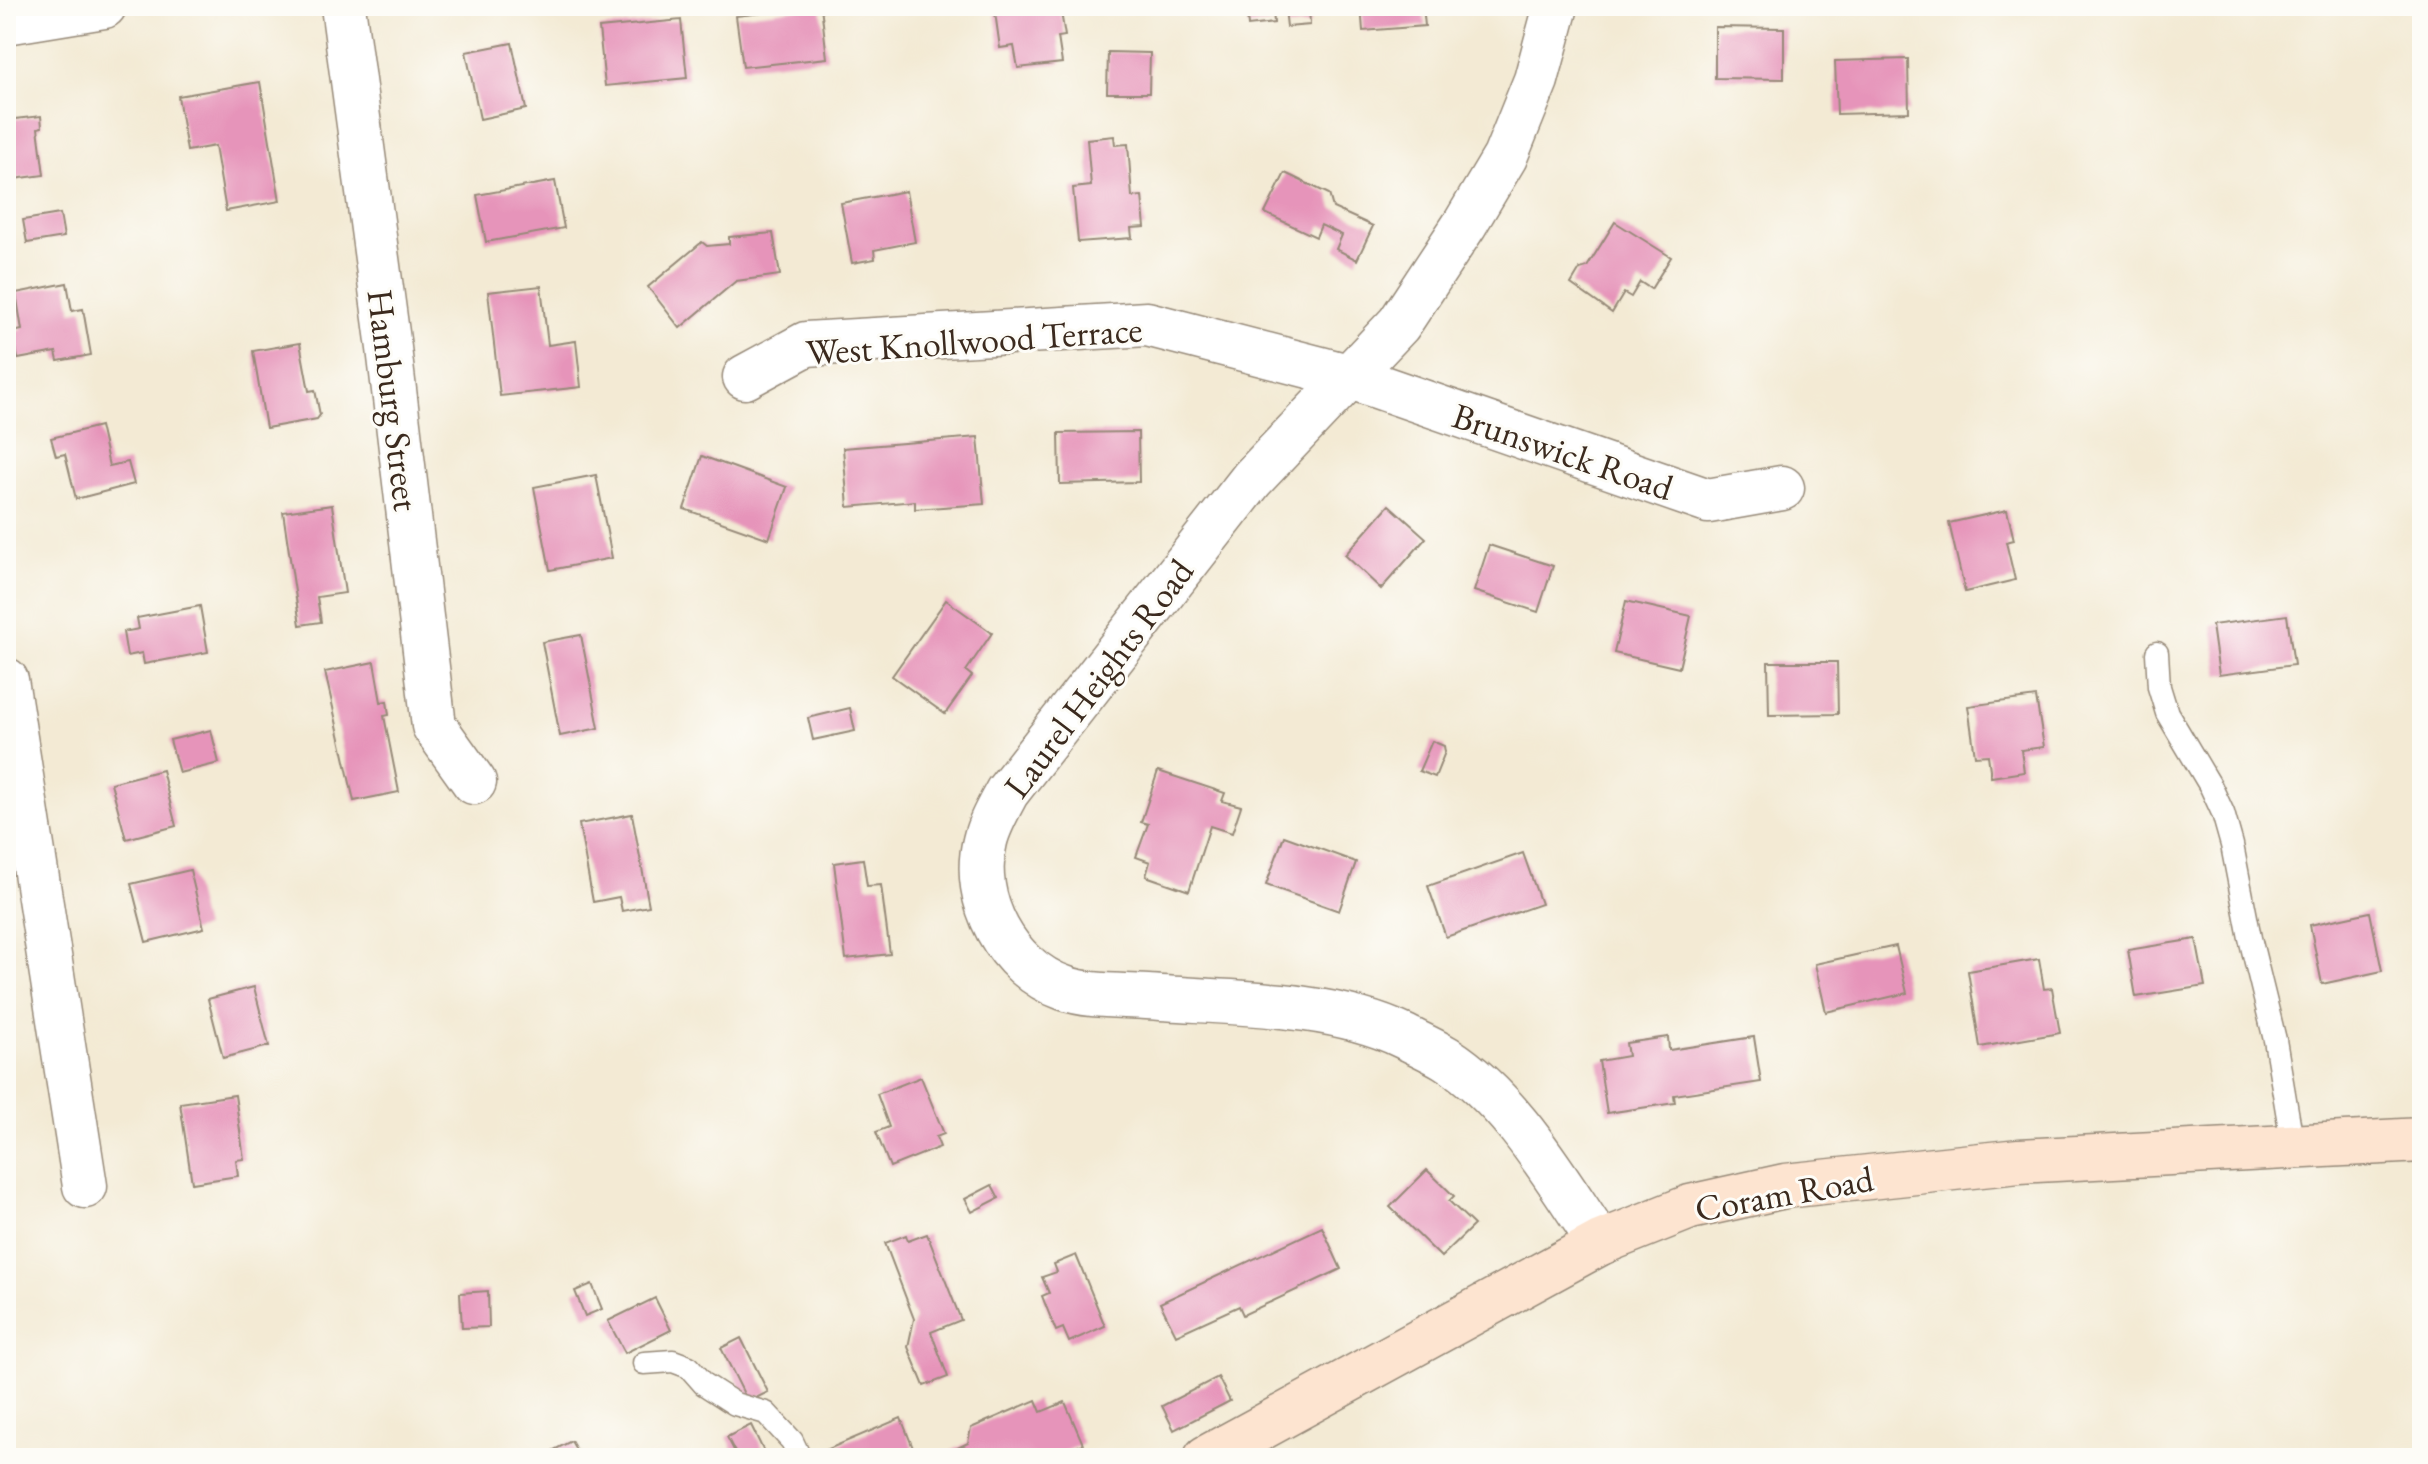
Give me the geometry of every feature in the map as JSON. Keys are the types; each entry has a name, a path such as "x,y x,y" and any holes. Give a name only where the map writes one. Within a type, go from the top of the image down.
{"street":[{"path":"6,22 104,6"},
{"name":"Hamburg Street","path":"343,6 391,364 434,726 474,782"},
{"name":"Laurel Heights Road","path":"1556,6 1536,80 1505,157 1465,224 1399,324 1252,479 1007,792 985,841 984,891 1001,936 1014,954 1033,972 1067,989 1285,1007 1325,1014 1400,1034 1447,1059 1488,1092 1522,1132 1600,1243"},
{"name":"West Knollwood Terrace","path":"745,377 806,344 1147,324 1348,376"},
{"name":"Brunswick Road","path":"1348,376 1708,501 1782,488"},
{"path":"6,680 85,1186"},
{"name":"Coram Road","path":"1206,1458 1600,1243 1690,1207 1785,1186 2019,1161 2422,1140"}],"lane":[{"path":"2157,653 2159,687 2167,713 2211,787 2223,813 2232,845 2250,938 2275,1040 2293,1147"},
{"path":"644,1363 673,1361 689,1367 704,1384 735,1404 766,1413 792,1441 800,1458"}],"building":[{"path":"821,6 827,58 743,67 736,16"},
{"path":"1060,6 1065,36 1058,37 1062,63 1018,68 1014,46 1000,48 995,12"},
{"path":"1246,6 1309,6 1310,25 1287,27 1285,8 1273,10 1274,23 1248,26"},
{"path":"1361,6 1423,6 1425,26 1363,31"},
{"path":"681,20 687,78 605,86 599,28"},
{"path":"1715,27 1784,28 1784,79 1715,78"},
{"path":"512,43 526,109 480,119 466,52"},
{"path":"1108,52 1150,53 1149,93 1107,93"},
{"path":"1908,59 1909,112 1837,114 1835,61"},
{"path":"260,82 280,201 226,211 215,146 187,151 178,96"},
{"path":"41,116 42,127 38,128 44,175 6,180 6,120"},
{"path":"1114,136 1115,145 1128,144 1132,197 1142,196 1145,227 1131,228 1132,238 1078,242 1073,188 1091,186 1087,139"},
{"path":"1285,173 1329,194 1333,208 1373,226 1357,260 1336,249 1342,235 1321,225 1316,237 1265,213"},
{"path":"555,181 564,228 486,242 477,195"},
{"path":"906,191 915,242 874,250 875,259 852,263 841,203"},
{"path":"60,214 64,237 27,243 23,220"},
{"path":"1615,222 1671,257 1651,289 1640,282 1631,297 1624,293 1612,313 1571,284 1580,269 1587,267"},
{"path":"773,233 780,275 736,281 680,328 648,287 702,242 707,246 729,244 729,237"},
{"path":"67,283 72,311 83,309 91,355 58,361 56,352 18,359 13,332 22,330 16,293"},
{"path":"541,286 548,345 576,341 581,387 500,396 488,292"},
{"path":"300,343 309,391 315,390 320,415 317,419 266,428 253,351"},
{"path":"100,426 109,466 128,462 134,484 76,499 65,454 56,456 51,438"},
{"path":"1138,432 1139,482 1060,484 1059,433"},
{"path":"978,437 984,504 915,509 915,501 848,507 843,448"},
{"path":"702,456 787,487 769,539 684,509"},
{"path":"596,475 612,558 550,570 534,487"},
{"path":"332,505 345,593 317,597 321,622 300,625 283,512"},
{"path":"1389,505 1426,538 1381,589 1345,555"},
{"path":"2007,510 2014,540 2006,542 2015,580 1965,592 1949,523"},
{"path":"1489,545 1553,566 1538,612 1474,591"},
{"path":"946,600 992,633 966,671 972,676 945,714 892,676"},
{"path":"1626,601 1691,616 1679,668 1614,653"},
{"path":"200,606 208,652 144,664 142,653 127,656 123,632 139,629 137,618"},
{"path":"2287,615 2294,665 2219,675 2212,625"},
{"path":"581,635 599,728 560,736 542,642"},
{"path":"374,662 381,702 387,701 389,715 384,716 399,792 354,801 325,672"},
{"path":"1768,662 1837,662 1838,714 1769,715"},
{"path":"2036,697 2044,747 2021,750 2024,772 1991,777 1988,755 1975,756 1968,706"},
{"path":"850,708 855,731 813,740 808,718"},
{"path":"211,730 219,763 179,773 170,740"},
{"path":"1432,741 1444,746 1445,752 1435,777 1419,771"},
{"path":"162,770 176,826 126,839 111,783"},
{"path":"1158,771 1225,793 1222,801 1241,806 1232,833 1210,826 1189,891 1146,876 1150,862 1136,857 1148,824 1141,822"},
{"path":"632,814 649,906 622,911 619,897 593,902 579,824"},
{"path":"1284,836 1356,862 1339,911 1266,885"},
{"path":"1523,853 1541,904 1446,937 1428,886"},
{"path":"863,859 867,886 881,885 890,954 846,959 834,863"},
{"path":"190,870 204,928 146,942 131,884"},
{"path":"2370,912 2382,971 2322,984 2310,925"},
{"path":"2196,939 2205,986 2136,997 2128,950"},
{"path":"1896,946 1907,993 1826,1012 1815,964"},
{"path":"2039,959 2044,989 2052,988 2060,1033 1980,1047 1968,971"},
{"path":"254,987 269,1046 223,1058 208,999"},
{"path":"1668,1037 1669,1050 1754,1037 1761,1082 1674,1095 1675,1103 1607,1113 1599,1061 1628,1056 1626,1043"},
{"path":"921,1077 944,1134 936,1137 940,1147 890,1167 876,1132 889,1127 877,1094"},
{"path":"235,1095 244,1159 236,1160 238,1176 192,1183 180,1103"},
{"path":"1427,1170 1454,1196 1449,1201 1474,1225 1441,1257 1390,1207"},
{"path":"992,1185 999,1198 972,1212 965,1199"},
{"path":"1322,1227 1341,1269 1243,1315 1239,1306 1176,1335 1160,1303"},
{"path":"927,1234 961,1320 931,1332 948,1377 924,1386 908,1347 914,1319 885,1243 906,1235 908,1241"},
{"path":"1076,1255 1105,1326 1069,1342 1063,1328 1056,1331 1042,1296 1049,1293 1042,1277 1057,1272 1054,1264"},
{"path":"592,1284 602,1309 585,1316 575,1291"},
{"path":"488,1291 489,1327 462,1328 460,1293"},
{"path":"655,1298 671,1330 625,1353 608,1321"},
{"path":"741,1338 768,1392 748,1402 721,1348"},
{"path":"1218,1377 1230,1401 1174,1430 1162,1406"},
{"path":"1036,1400 1041,1412 1065,1402 1083,1444 1059,1454 1061,1458 954,1458 951,1451 968,1443 971,1428"},
{"path":"901,1418 917,1458 829,1458 826,1450"},
{"path":"751,1425 767,1458 738,1458 727,1437"},
{"path":"571,1441 581,1458 539,1458"}]}
